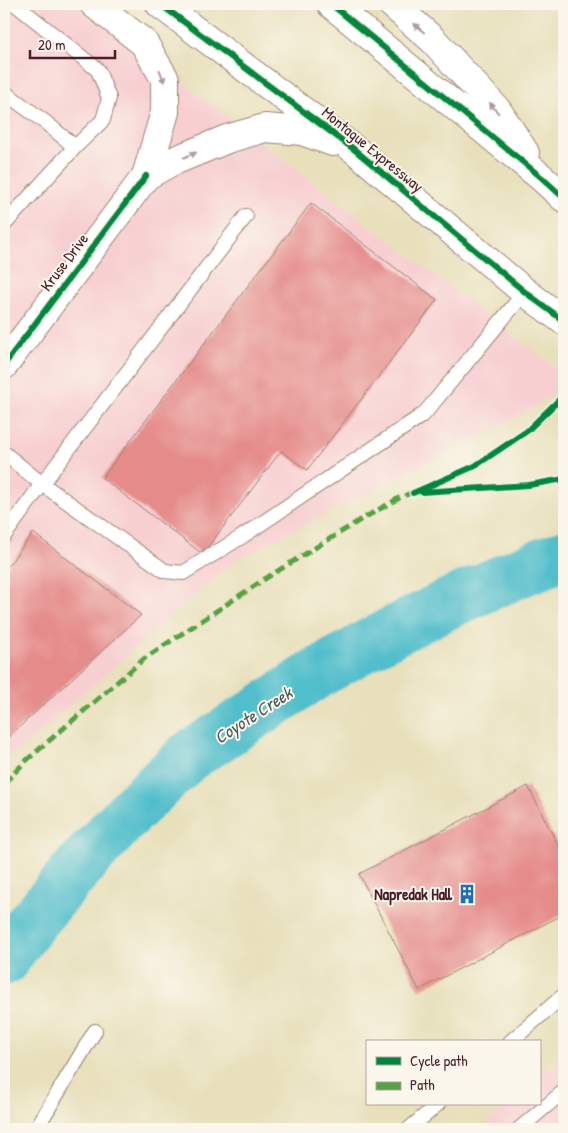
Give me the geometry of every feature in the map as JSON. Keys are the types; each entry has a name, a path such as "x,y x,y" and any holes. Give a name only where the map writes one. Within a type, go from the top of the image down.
{"main road":[{"path":"94,4 144,43 165,79 165,112 146,176"},
{"name":"Montague Expressway","path":"160,4 355,150 525,292 564,321"},
{"path":"331,4 564,198"},
{"path":"392,4 433,40 497,110 541,177"},
{"path":"146,176 171,162 227,139 265,128 302,131 355,150"},
{"name":"Kruse Drive","path":"4,365 146,176"}],"lane":[{"path":"6,219 103,120 109,98 98,70 15,4"},
{"path":"4,92 75,147"},
{"path":"4,536 246,216"},
{"path":"4,453 42,484 164,571 183,573 243,536 424,414 525,292"},
{"path":"512,1040 564,995"},
{"path":"36,1129 95,1031"},
{"path":"520,1129 564,1090"},
{"path":"409,1129 436,1106"}],"shaded area":[{"path":"4,4 80,4 564,374 564,387 528,411 234,561 4,763"},
{"path":"564,1056 564,1129 480,1129 507,1106 540,1106 540,1077"}],"building":[{"path":"311,203 437,300 307,470 281,451 208,547 200,552 102,478"},
{"path":"33,533 141,615 4,741 4,571"},
{"name":"Napredak Hall","path":"528,786 564,857 564,914 419,990 359,874"}],"waterway":[{"name":"Coyote Creek","path":"4,960 31,923 80,866 130,812 188,757 316,674 382,637 450,603 564,555"}],"marked path":[{"path":"4,783 28,759 145,658 271,575 362,519 401,497 416,491"}],"cycle path":[{"path":"160,4 355,150 525,292 564,321"},
{"path":"331,4 564,198"},
{"path":"4,365 146,176"},
{"path":"413,493 475,466 527,431 564,395"},
{"path":"422,492 529,485 564,479"}],"place":[{"name":"Napredak Hall","path":"467,894"}]}
